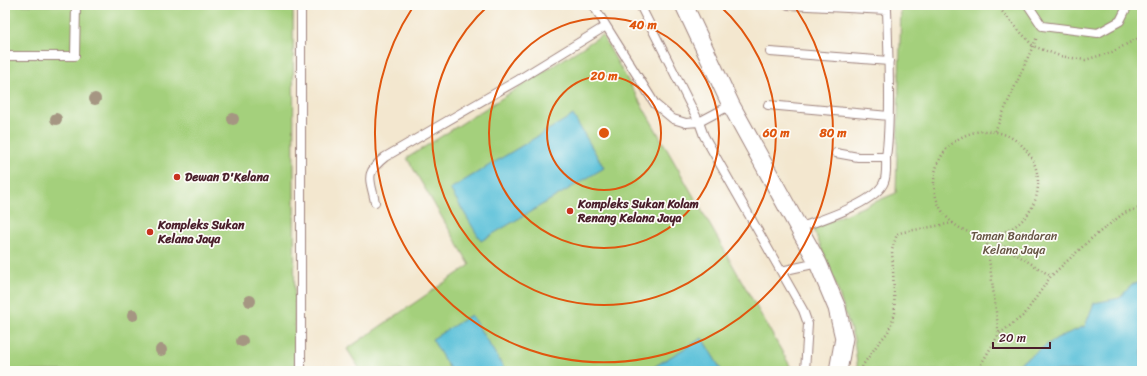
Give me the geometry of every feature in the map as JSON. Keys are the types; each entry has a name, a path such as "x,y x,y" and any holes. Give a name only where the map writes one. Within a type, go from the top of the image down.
{"street":[{"path":"684,5 731,105 818,263 837,308 844,338 838,371"}],"lane":[{"path":"5,56 75,56 76,5"},
{"path":"301,5 301,371"},
{"path":"593,5 655,104 673,119 686,123 699,122 731,105"},
{"path":"640,5 699,122 704,136 803,310 808,324 805,371"},
{"path":"788,5 887,10 889,61 889,140 886,157 885,182 876,194 847,210 799,228"},
{"path":"1028,5 1042,26 1098,33 1120,21 1128,5"},
{"path":"375,202 370,176 374,166 385,157 518,80 606,26"},
{"path":"770,52 889,61"},
{"path":"768,105 889,116"},
{"path":"836,153 858,157 886,157"},
{"path":"781,271 818,263"}],"path":[{"path":"995,131 1042,26"},
{"path":"986,236 1004,233 1019,224 1031,211 1037,195 1038,177 1034,161 1024,147 1011,137 995,131 978,131 962,136 949,146 939,160 934,176 935,194 942,210 953,223 969,232 986,236 1051,276"},
{"path":"977,371 999,334 1024,314 1051,276 1092,238 1124,213 1142,207"},
{"path":"861,371 866,360 888,332 895,314 892,250 898,234 953,223"},
{"path":"986,236 999,334"}],"green space":[{"name":"Kompleks Sukan Kelana Jaya","path":"5,5 293,5 295,371 5,371"},
{"name":"Taman Bandaran Kelana Jaya","path":"901,5 1142,5 1142,371 858,371 854,340 834,279 813,228 896,193"},
{"name":"Kompleks Sukan Kolam Renang Kelana Jaya","path":"602,35 793,371 361,371 347,349 470,265 407,158"}],"water":[{"path":"573,115 604,168 481,241 450,189"},
{"path":"1142,282 1142,371 1017,371 1020,363 1057,338 1085,326 1094,303 1120,298 1132,284"},
{"path":"471,315 506,371 451,371 432,339"},
{"path":"702,338 722,371 647,371"}],"place":[{"name":"Dewan D'Kelana","path":"177,177"},
{"name":"Kompleks Sukan Kolam Renang Kelana Jaya","path":"570,211"},
{"name":"Kompleks Sukan Kelana Jaya","path":"150,232"}]}
